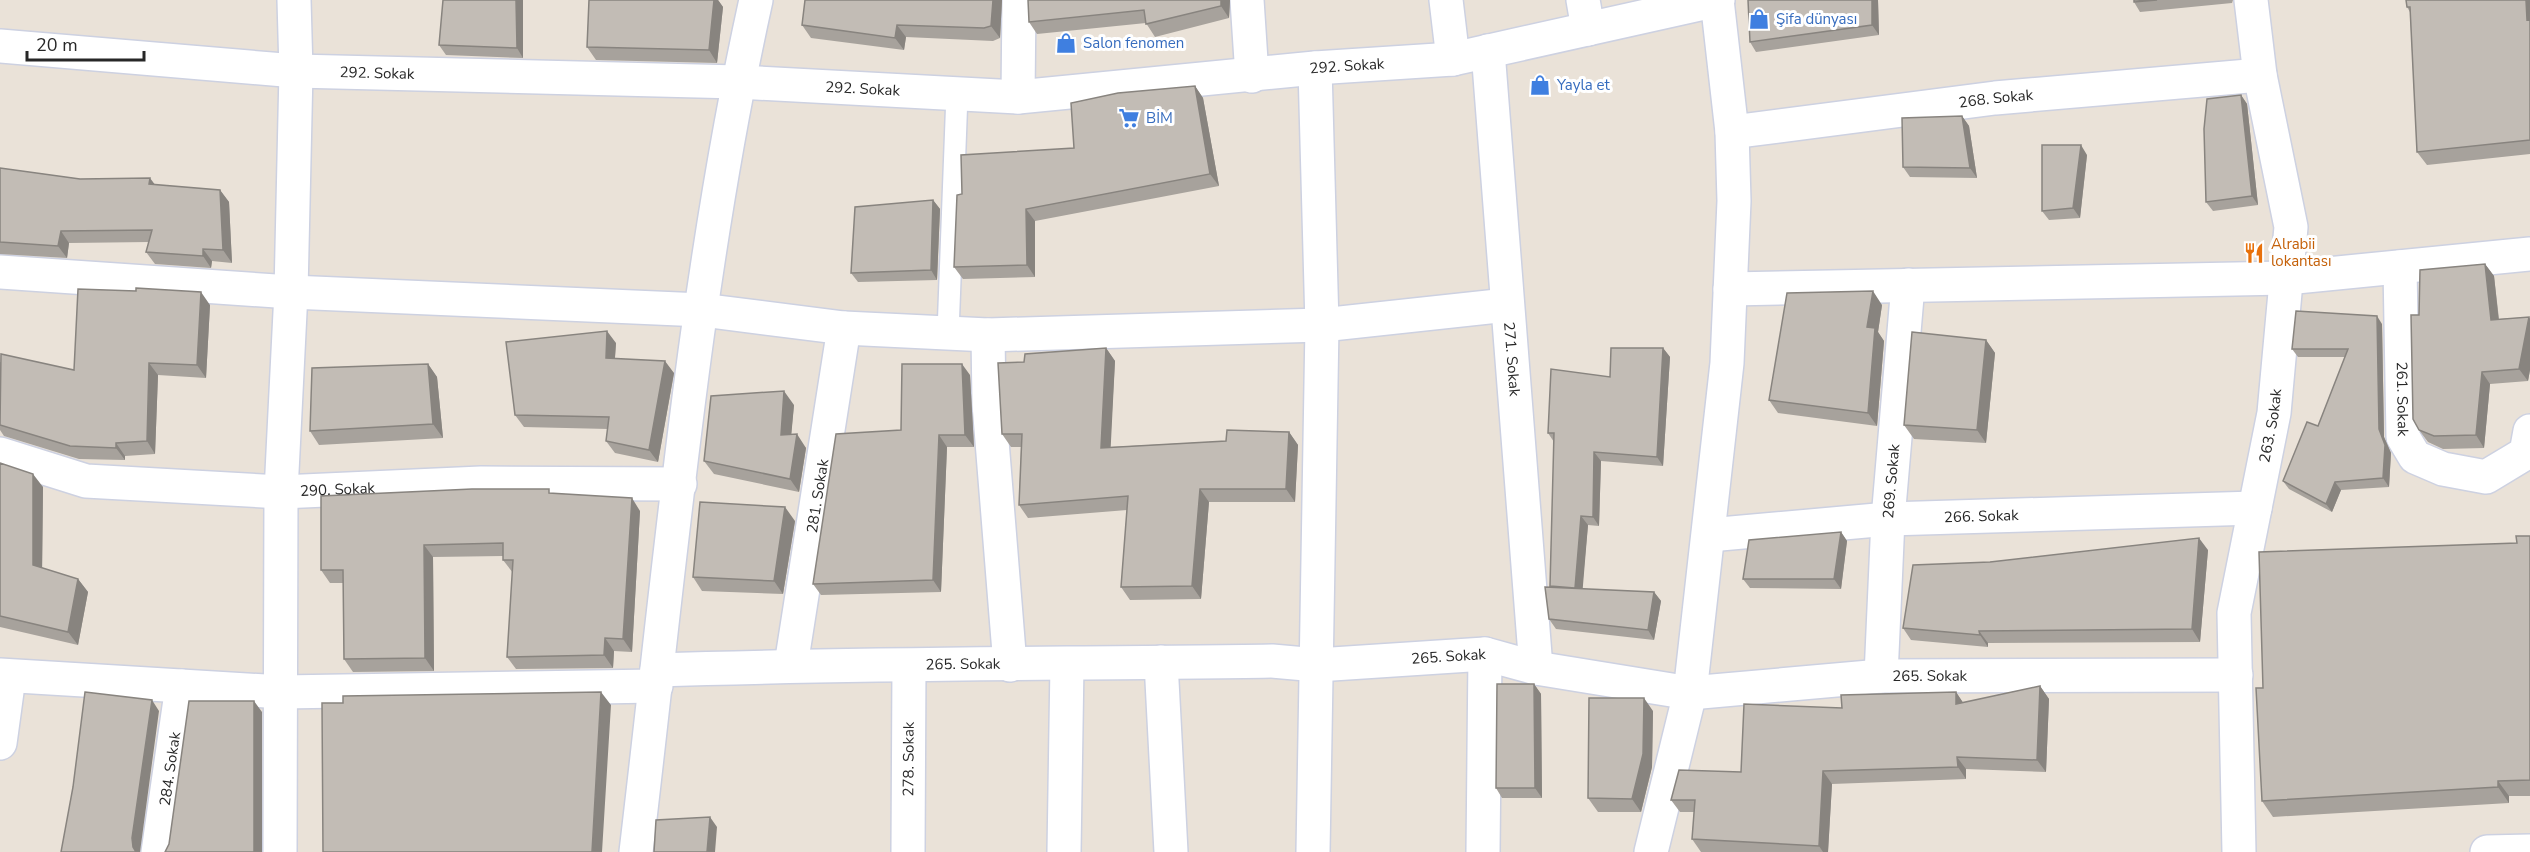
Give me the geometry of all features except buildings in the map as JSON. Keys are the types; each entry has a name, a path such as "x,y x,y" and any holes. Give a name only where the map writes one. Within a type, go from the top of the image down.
{"street":[{"path":"280,852 281,492 291,292 296,71 294,0"},
{"path":"636,852 702,310 738,82 756,0"},
{"path":"1018,97 1019,0"},
{"path":"1247,0 1252,76"},
{"path":"1446,0 1453,59"},
{"path":"1650,852 1690,693 1727,363 1734,201 1732,132 1718,0"},
{"name":"292. Sokak","path":"0,46 296,71 738,82 1018,97 1252,76 1315,68 1453,59 1488,51 1586,15 1718,0"},
{"name":"263. Sokak","path":"2239,852 2234,613 2274,413 2291,227 2260,75 2251,0"},
{"name":"271. Sokak","path":"1488,51 1536,668"},
{"path":"1313,852 1322,325 1315,68"},
{"name":"268. Sokak","path":"1732,132 1995,98 2260,75"},
{"path":"1730,289 2286,278 2530,254"},
{"name":"261. Sokak","path":"2400,267 2403,437 2415,456 2443,469 2486,477 2526,453 2530,431"},
{"path":"0,272 291,292 702,310 844,328 988,335 1322,325 1507,305"},
{"name":"269. Sokak","path":"1881,676 1888,519 1908,285"},
{"name":"281. Sokak","path":"791,665 844,328"},
{"path":"988,335 989,404 1010,665"},
{"name":"290. Sokak","path":"0,454 86,481 281,492 481,483 680,484"},
{"name":"266. Sokak","path":"1709,535 1888,519 2255,508"},
{"path":"1483,852 1485,654"},
{"name":"265. Sokak","path":"4,676 282,692 657,678 791,665 909,666 1272,661 1317,665 1485,654 1536,668 1690,693 1881,676 2236,675"},
{"path":"1161,662 1171,852"},
{"path":"1064,852 1068,663"},
{"name":"278. Sokak","path":"908,852 909,666"},
{"path":"0,743 4,676"},
{"name":"284. Sokak","path":"158,852 182,686"},
{"path":"2487,852 2530,851"}],"lane":[{"path":"948,333 957,94"}],"place":[{"name":"Şifa dünyası","path":"1759,19"},
{"name":"Salon fenomen","path":"1066,43"},
{"name":"Yayla et","path":"1540,85"},
{"name":"BİM","path":"1129,118"},
{"name":"Alrabii lokantası","path":"2254,253"}]}
